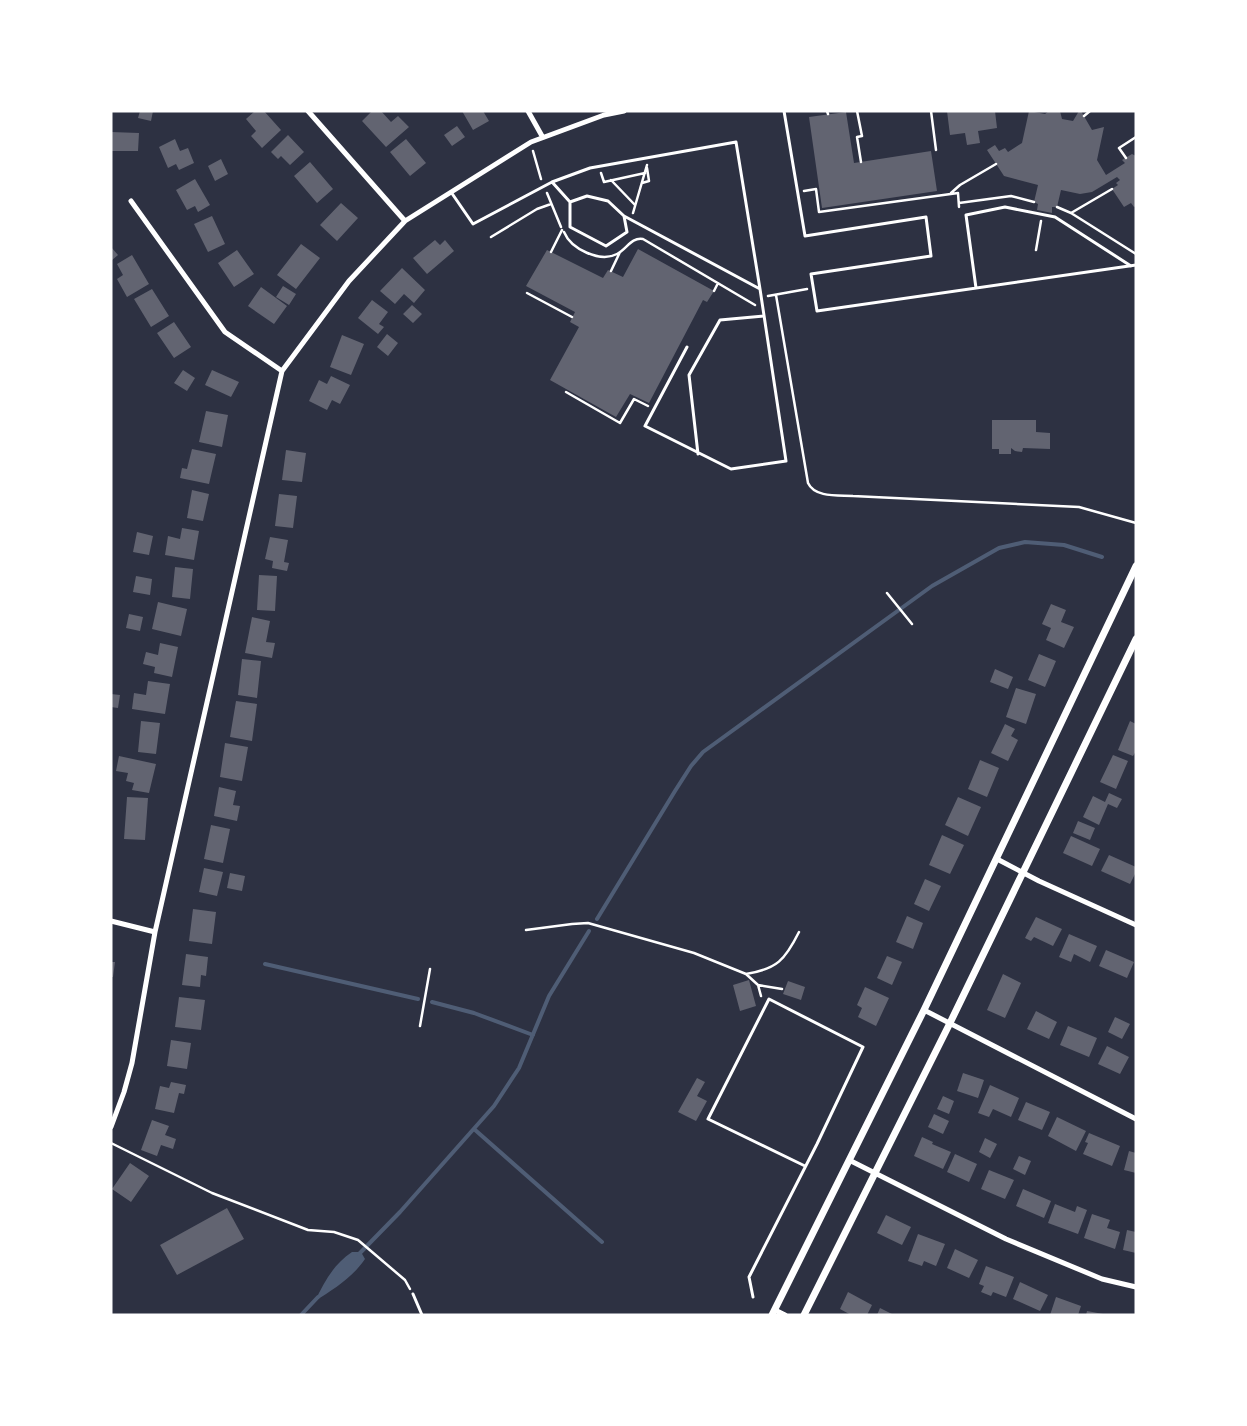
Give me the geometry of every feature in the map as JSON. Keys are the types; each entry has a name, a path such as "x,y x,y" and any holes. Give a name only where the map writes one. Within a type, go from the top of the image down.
{"street":[{"path":"308,111 405,221"},
{"path":"528,111 542,136"},
{"path":"111,1127 132,1063 155,932 282,371 348,281 405,221 530,142 542,136 604,115 624,111"},
{"path":"131,200 225,332 282,371"},
{"path":"785,1315 774,1312 924,1010 1136,566"},
{"path":"804,1315 950,1023 1136,639"},
{"path":"997,858 1136,925"},
{"path":"111,921 155,932"},
{"path":"924,1010 1136,1119"},
{"path":"849,1160 1006,1239 1102,1279 1136,1287"}],"lane":[{"path":"784,111 806,236 926,217 931,256 811,274 817,311 1134,266"},
{"path":"451,192 473,224 552,182 590,168 736,142 786,461 731,469 645,426 687,347"},
{"path":"552,182 570,202 570,227 606,246 627,232 624,216"},
{"path":"570,202 587,196 608,201 624,216 760,289"},
{"path":"976,288 966,215 1005,207 1055,217 1134,266"},
{"path":"698,454 689,375 720,320 764,316"},
{"path":"753,1297 748,1277 817,1144 863,1047 770,998 708,1119 804,1166"},
{"path":"413,1294 422,1315"}],"path":[{"path":"857,111 862,136 856,137 861,162"},
{"path":"931,111 936,150"},
{"path":"1084,116 1090,111"},
{"path":"1126,158 1119,148 1136,137"},
{"path":"631,219 650,156"},
{"path":"950,194 960,185 996,164"},
{"path":"642,183 649,181 647,167"},
{"path":"601,171 604,182 645,173"},
{"path":"612,180 635,205"},
{"path":"798,192 816,189 819,212 958,193 959,207"},
{"path":"1071,213 1112,189"},
{"path":"491,237 537,209 551,204"},
{"path":"1057,207 1071,213 1136,254"},
{"path":"1036,250 1042,214"},
{"path":"551,252 562,230"},
{"path":"611,271 620,252"},
{"path":"714,291 718,283"},
{"path":"761,297 813,288"},
{"path":"527,293 572,317"},
{"path":"776,295 808,483 811,490 818,493 853,496 1079,507 1136,523"},
{"path":"566,392 620,423 634,399 654,409"},
{"path":"887,593 912,624"},
{"path":"526,930 588,923 694,953 746,974 758,986 765,1008"},
{"path":"746,974 761,972 778,964 789,952 799,932"},
{"path":"420,1026 430,969"},
{"path":"758,986 782,989"},
{"path":"111,1143 221,1196 308,1230 334,1232 359,1241 405,1280 413,1294"}],"water":[{"path":"352,1252 361,1252 365,1259 360,1266 336,1287 315,1301 335,1268"}],"building":[{"path":"140,111 153,111 151,121 138,118"},
{"path":"255,111 264,111 281,130 262,148 251,136 256,131 246,119"},
{"path":"372,111 381,111 391,122 398,116 409,127 386,147 362,121"},
{"path":"462,111 483,111 489,121 473,130"},
{"path":"947,111 995,111 997,128 978,131 980,143 967,145 965,133 950,135"},
{"path":"1029,111 1045,114 1049,111 1060,111 1062,119 1073,121 1079,111 1081,111 1092,130 1104,127 1097,160 1106,175 1125,163 1122,160 1132,154 1136,156 1136,206 1134,207 1131,203 1124,207 1112,189 1118,185 1116,183 1120,180 1117,177 1092,192 1080,194 1061,190 1057,207 1052,207 1052,213 1037,210 1038,204 1034,202 1038,185 1004,176 987,150 995,145 999,151 1005,148 1008,152 1022,143"},
{"path":"846,112 854,163 931,151 937,191 822,208 809,117"},
{"path":"457,126 465,137 452,146 444,135"},
{"path":"111,132 139,133 138,151 111,151"},
{"path":"288,135 304,152 290,165 281,156 278,159 271,152"},
{"path":"175,139 180,151 188,148 194,163 179,170 176,164 168,168 159,147"},
{"path":"406,139 426,163 410,176 390,152"},
{"path":"221,159 228,174 215,181 208,166"},
{"path":"310,162 333,189 317,203 294,176"},
{"path":"195,179 210,205 198,212 195,206 187,210 176,190"},
{"path":"341,203 358,218 337,241 320,225"},
{"path":"212,216 225,244 208,252 194,224"},
{"path":"435,240 440,245 445,240 454,251 427,274 413,258"},
{"path":"301,244 320,258 296,289 277,275"},
{"path":"111,247 118,255 111,261"},
{"path":"638,249 714,291 707,302 703,300 649,403 630,394 616,417 550,380 579,327 570,322 575,312 526,286 547,250 603,278 608,270 623,277"},
{"path":"237,250 254,274 234,287 218,263"},
{"path":"132,255 149,284 127,297 117,279 123,275 117,264"},
{"path":"402,268 425,290 414,303 404,294 395,304 380,291"},
{"path":"283,286 296,294 289,305 276,297"},
{"path":"261,287 287,306 274,324 248,306"},
{"path":"152,289 169,316 151,327 134,299"},
{"path":"372,300 388,312 379,324 384,327 378,334 358,318"},
{"path":"412,305 422,314 413,323 403,314"},
{"path":"174,322 191,347 174,358 157,333"},
{"path":"387,334 398,343 388,356 377,347"},
{"path":"342,335 364,344 351,375 330,367"},
{"path":"183,370 195,378 187,391 174,383"},
{"path":"212,370 239,382 231,397 205,385"},
{"path":"331,376 350,385 340,404 332,400 327,410 309,401 319,380 327,384"},
{"path":"206,411 228,415 222,447 199,442"},
{"path":"992,420 1036,420 1036,432 1050,433 1050,449 1023,448 1022,452 1011,448 1011,454 999,454 999,449 992,449"},
{"path":"192,449 216,454 209,484 180,478 182,468 187,469"},
{"path":"286,450 306,453 302,482 282,480"},
{"path":"192,490 209,494 203,521 187,518"},
{"path":"279,494 297,496 293,528 275,526"},
{"path":"182,528 199,531 194,560 165,555 168,536 180,539"},
{"path":"137,532 153,536 149,555 133,552"},
{"path":"270,537 288,540 284,562 289,563 287,571 272,568 273,561 265,559"},
{"path":"175,567 193,569 190,599 172,597"},
{"path":"259,575 277,576 275,611 257,610"},
{"path":"136,576 152,579 150,595 133,592"},
{"path":"158,602 187,609 181,636 152,629"},
{"path":"1051,604 1066,610 1061,622 1074,627 1064,648 1046,640 1051,628 1042,624"},
{"path":"129,614 143,617 140,631 126,628"},
{"path":"252,617 270,621 266,642 275,643 272,658 245,653"},
{"path":"160,643 178,647 172,677 154,673 155,667 143,664 146,652 158,655"},
{"path":"1039,654 1056,661 1045,687 1028,680"},
{"path":"242,659 261,661 257,698 238,695"},
{"path":"995,669 1013,677 1008,689 990,682"},
{"path":"148,681 170,684 165,714 132,709 134,693 146,695"},
{"path":"1016,688 1036,694 1026,724 1006,717"},
{"path":"111,694 120,695 118,708 111,707"},
{"path":"236,701 257,704 252,741 230,737"},
{"path":"141,721 160,723 156,754 138,752"},
{"path":"1130,721 1136,724 1136,751 1133,756 1118,750"},
{"path":"1005,724 1015,729 1011,736 1018,740 1008,761 991,753"},
{"path":"225,743 248,747 242,781 220,777"},
{"path":"1113,755 1128,761 1116,789 1100,782"},
{"path":"119,756 156,764 149,793 132,790 134,783 126,781 128,773 116,771"},
{"path":"980,760 999,768 987,797 968,789"},
{"path":"219,787 236,791 233,805 240,806 237,821 214,816"},
{"path":"1109,793 1122,799 1117,808 1108,804 1099,825 1083,817 1093,796 1105,802"},
{"path":"127,797 148,798 145,840 124,839"},
{"path":"958,797 981,807 968,836 945,825"},
{"path":"1078,821 1095,828 1090,840 1073,833"},
{"path":"211,825 230,829 223,863 204,859"},
{"path":"942,835 964,845 950,874 929,865"},
{"path":"1071,836 1100,849 1092,866 1063,853"},
{"path":"1109,855 1136,867 1136,872 1130,884 1101,871"},
{"path":"204,868 223,872 217,896 199,892"},
{"path":"230,873 245,876 242,891 227,888"},
{"path":"925,879 941,886 929,911 914,904"},
{"path":"193,909 216,912 212,944 189,941"},
{"path":"907,916 923,923 913,949 896,942"},
{"path":"1036,917 1062,929 1053,946 1034,937 1031,941 1025,938"},
{"path":"1069,934 1097,946 1090,962 1074,954 1071,962 1059,957"},
{"path":"1106,950 1134,962 1127,978 1099,966"},
{"path":"186,954 208,957 206,976 201,975 200,987 182,985"},
{"path":"887,956 902,962 892,985 877,978"},
{"path":"111,962 115,962 113,977 111,977"},
{"path":"1003,974 1021,983 1005,1018 987,1010"},
{"path":"749,980 756,1006 740,1011 733,985"},
{"path":"788,981 805,987 801,1000 783,994"},
{"path":"865,987 889,998 876,1026 858,1017 862,1008 857,1005"},
{"path":"179,997 205,1000 201,1030 175,1027"},
{"path":"1036,1011 1057,1022 1049,1039 1027,1029"},
{"path":"1115,1017 1130,1024 1122,1039 1108,1032"},
{"path":"1068,1026 1097,1038 1089,1057 1060,1045"},
{"path":"171,1040 191,1043 187,1069 167,1066"},
{"path":"1107,1046 1129,1057 1120,1074 1098,1064"},
{"path":"963,1073 984,1080 978,1098 957,1091"},
{"path":"697,1078 705,1082 697,1096 707,1101 696,1121 678,1112"},
{"path":"171,1082 186,1085 184,1094 179,1093 174,1113 155,1109 160,1086 169,1088"},
{"path":"990,1085 1019,1098 1011,1117 993,1109 989,1117 978,1113"},
{"path":"943,1096 954,1101 949,1114 937,1109"},
{"path":"1026,1102 1050,1112 1042,1130 1018,1120"},
{"path":"934,1114 949,1121 943,1134 928,1127"},
{"path":"1057,1117 1086,1131 1076,1151 1048,1136"},
{"path":"152,1120 169,1126 165,1135 176,1139 173,1149 161,1145 157,1156 141,1150"},
{"path":"1089,1133 1120,1146 1112,1166 1083,1154 1088,1143 1085,1142"},
{"path":"922,1137 933,1142 932,1144 951,1152 943,1169 914,1156"},
{"path":"985,1138 997,1144 990,1158 979,1152"},
{"path":"1129,1151 1136,1153 1136,1173 1124,1170"},
{"path":"955,1154 977,1164 969,1182 947,1172"},
{"path":"1019,1156 1031,1161 1025,1175 1013,1169"},
{"path":"130,1163 149,1176 131,1202 112,1189"},
{"path":"989,1170 1014,1180 1005,1199 981,1189"},
{"path":"1023,1189 1051,1201 1044,1218 1016,1206"},
{"path":"1055,1204 1075,1212 1077,1206 1087,1210 1078,1234 1048,1223"},
{"path":"227,1208 244,1239 177,1275 160,1245"},
{"path":"1092,1214 1110,1220 1107,1228 1120,1232 1115,1249 1084,1238"},
{"path":"886,1215 911,1227 902,1245 877,1233"},
{"path":"1127,1230 1136,1232 1136,1253 1123,1250"},
{"path":"918,1234 945,1244 936,1266 924,1261 922,1266 908,1261"},
{"path":"955,1249 978,1260 969,1278 947,1268"},
{"path":"986,1266 1014,1277 1006,1297 993,1292 991,1296 981,1292 984,1286 979,1284"},
{"path":"1020,1282 1048,1295 1040,1311 1013,1299"},
{"path":"848,1292 872,1305 867,1315 851,1315 840,1309"},
{"path":"1056,1297 1081,1306 1078,1315 1050,1315"},
{"path":"880,1308 894,1315 877,1315"},
{"path":"1087,1311 1103,1314 1103,1315 1086,1315"}],"waterway":[{"path":"597,919 675,791 691,766 703,752 932,586 999,548 1025,542 1064,545 1102,557"},
{"path":"359,1254 400,1212 494,1106 519,1068 549,996 589,931"},
{"path":"265,964 418,999"},
{"path":"432,1002 474,1013 533,1035"},
{"path":"474,1129 602,1242"},
{"path":"301,1315 318,1297"}]}
